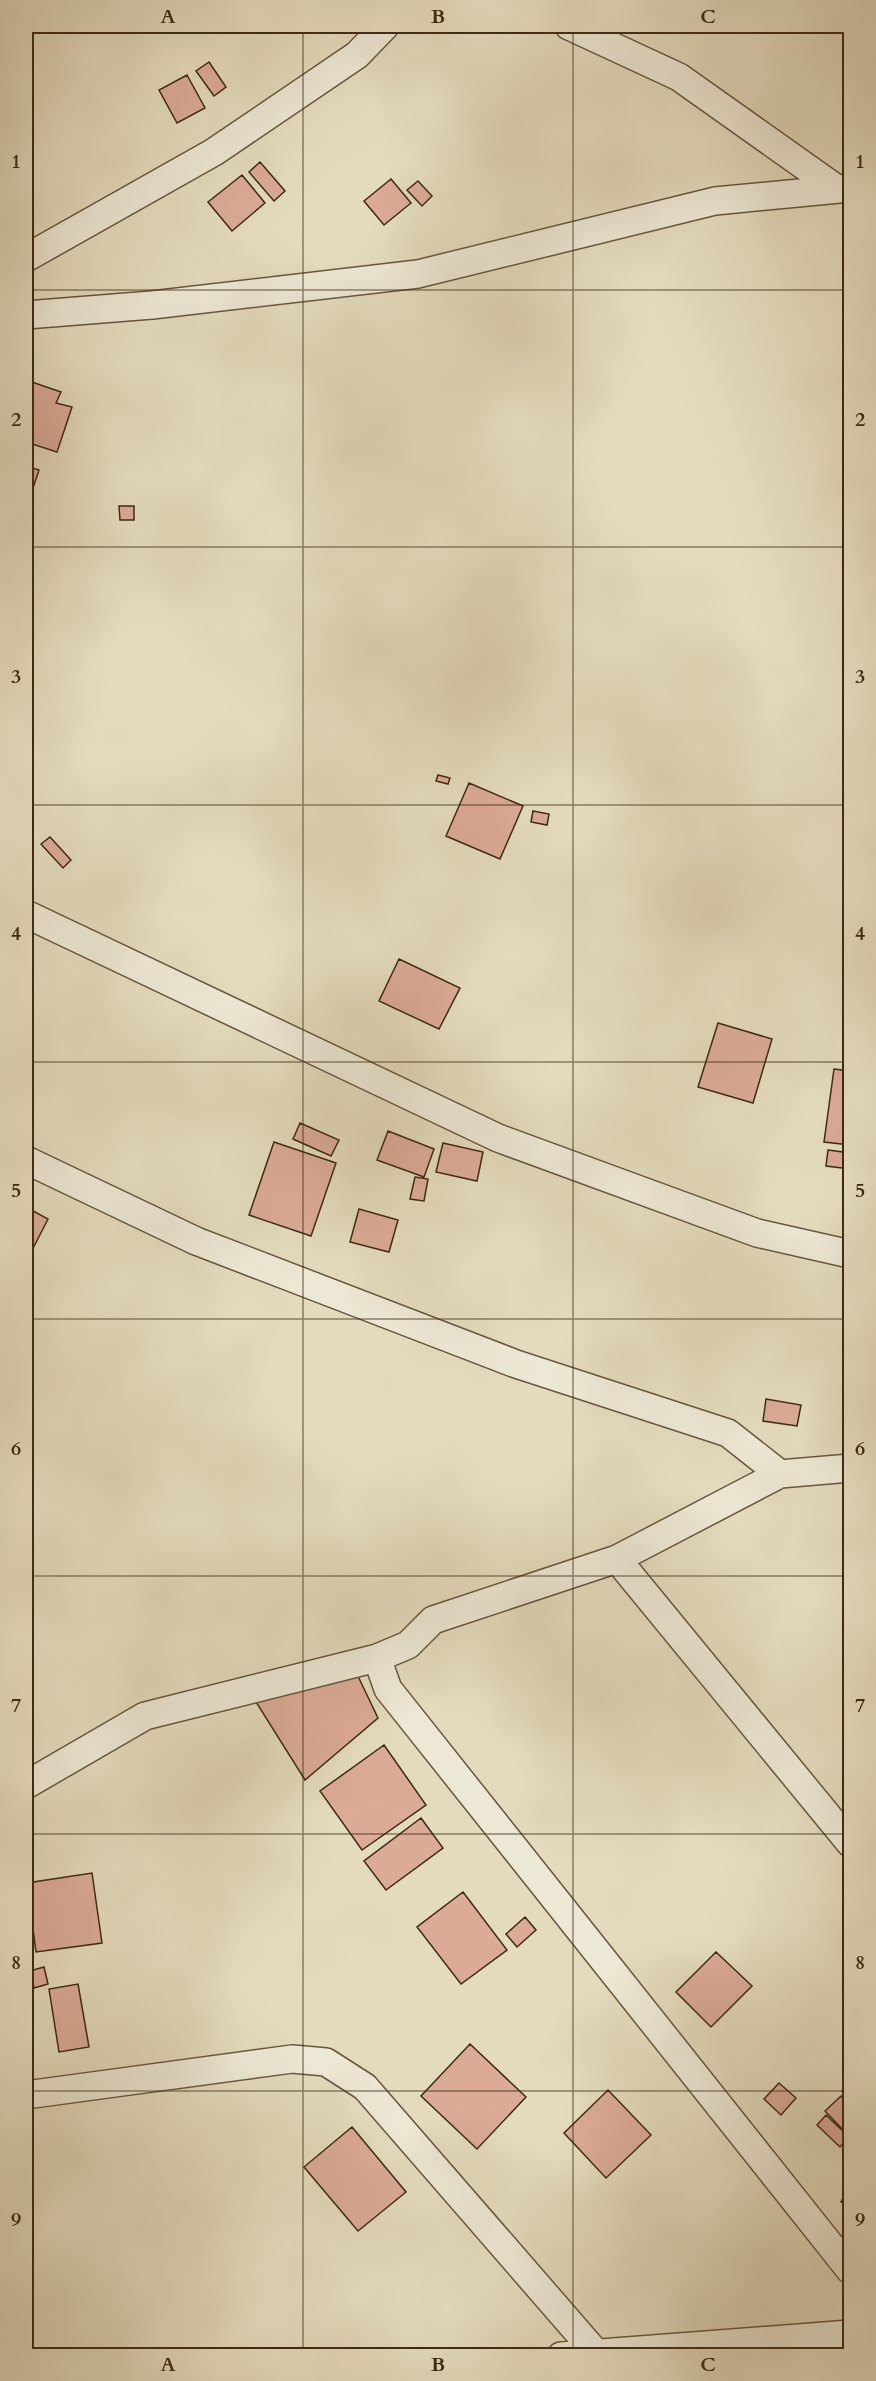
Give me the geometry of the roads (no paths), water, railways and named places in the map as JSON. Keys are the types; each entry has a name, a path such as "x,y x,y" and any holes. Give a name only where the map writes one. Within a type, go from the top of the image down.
{"street":[{"path":"26,258 214,152 357,55 385,26"},
{"path":"570,26 679,77 844,189"},
{"path":"26,315 152,305 418,274 715,201 844,189"},
{"path":"26,914 498,1138 757,1233 850,1254"},
{"path":"26,1160 196,1241 516,1364 728,1433 780,1474"},
{"path":"26,1785 145,1716 376,1658 408,1645 433,1620 617,1559 780,1474 850,1468"},
{"path":"617,1559 850,1843"},
{"path":"376,1658 388,1689 850,2270"},
{"path":"26,2095 292,2059 326,2062 365,2087 596,2353"},
{"path":"561,2355 850,2334"}]}
